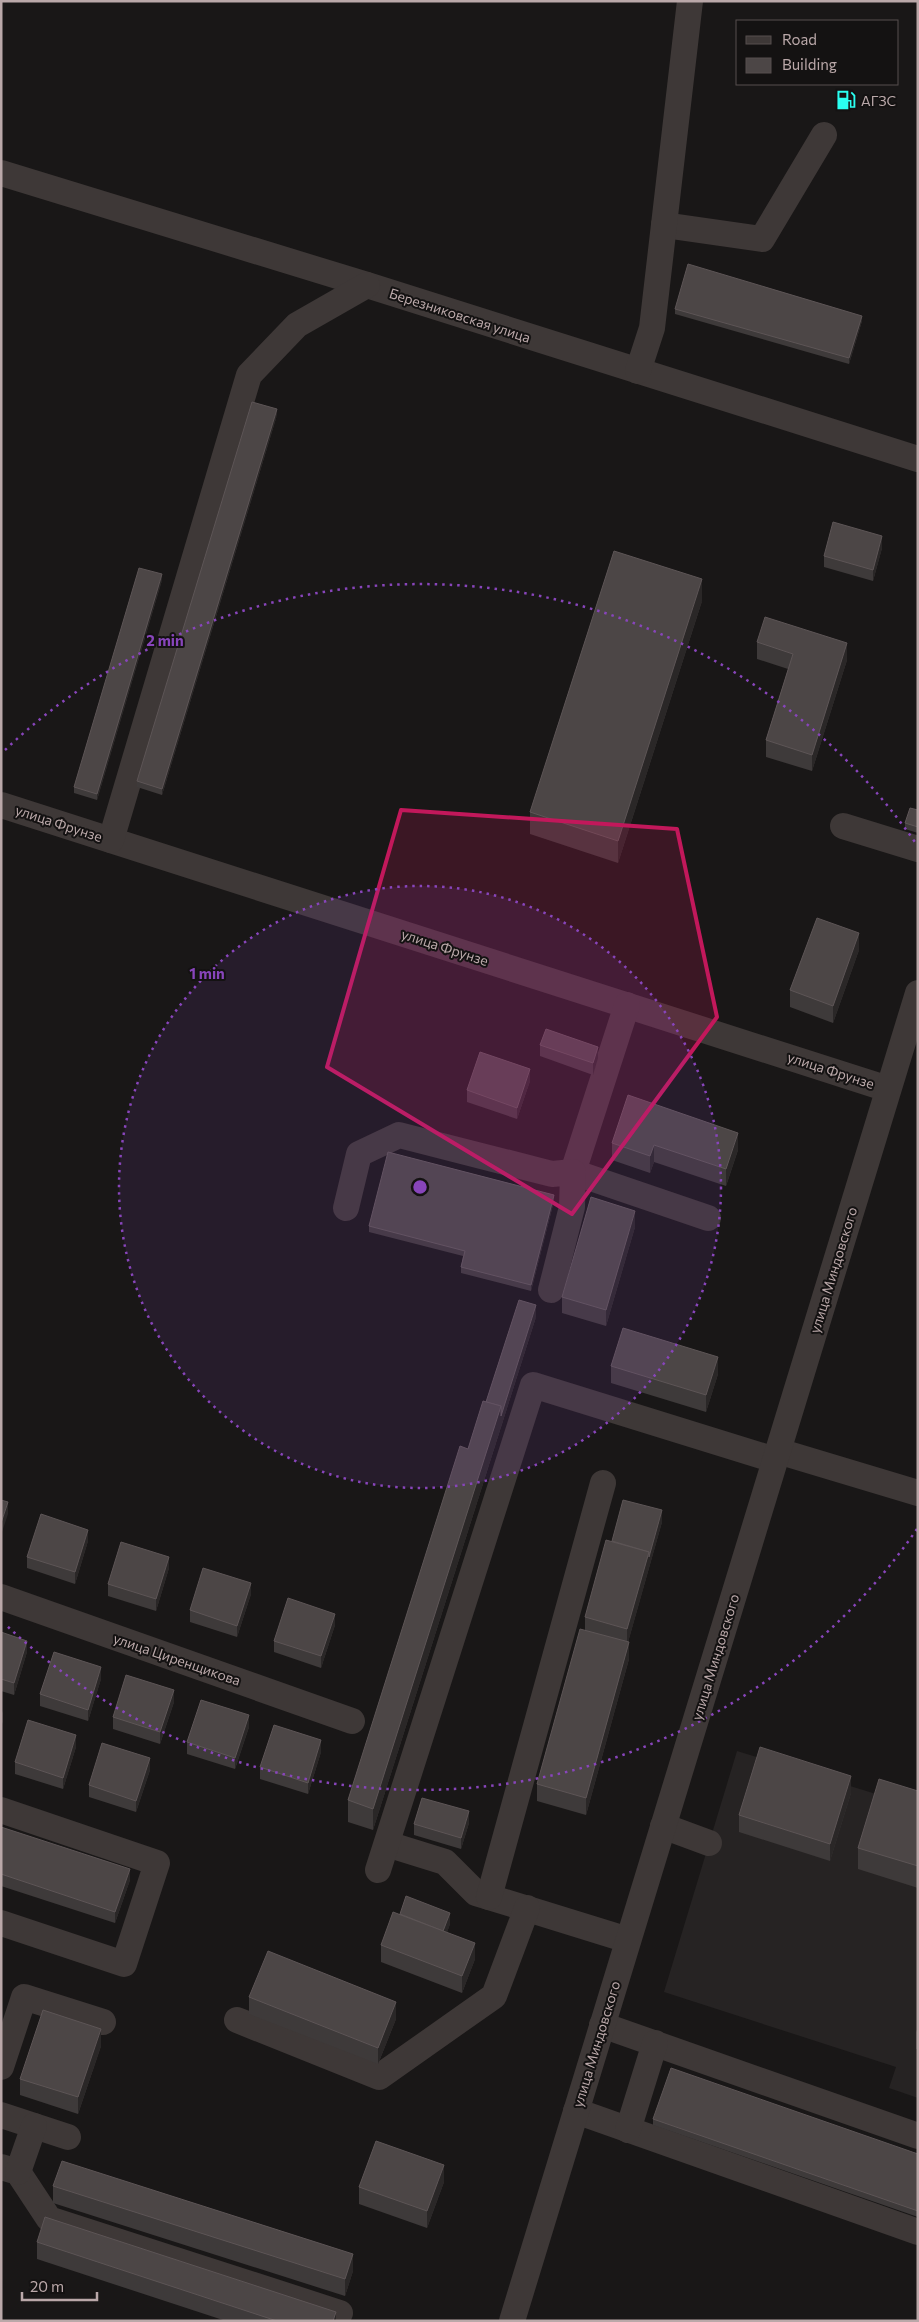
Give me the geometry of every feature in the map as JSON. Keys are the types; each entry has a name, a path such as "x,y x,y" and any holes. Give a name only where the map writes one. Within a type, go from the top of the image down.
{"street":[{"path":"638,371 652,328 690,1"},
{"path":"664,224 762,239 824,135"},
{"name":"Березниковская улица","path":"1,173 367,285 918,459"},
{"path":"111,840 249,375 297,326 367,285"},
{"name":"улица Фрунзе","path":"1,805 888,1089"},
{"path":"843,826 918,850"},
{"name":"улица Миндовского","path":"512,2321 918,993"},
{"path":"551,1290 572,1207 573,1172 627,1005"},
{"path":"346,1208 359,1154 400,1135 552,1174 573,1172 708,1218"},
{"path":"378,1870 388,1844 533,1385 776,1456 918,1493"},
{"path":"489,1897 603,1483"},
{"name":"улица Циренщикова","path":"1,1597 352,1721"},
{"path":"1,1810 157,1863 124,1964 1,1923"},
{"path":"663,1826 709,1842"},
{"path":"388,1844 445,1862 476,1893 628,1940"},
{"path":"236,2020 379,2077 494,1996 527,1908"},
{"path":"2,2063 24,1996 103,2022"},
{"path":"602,2024 918,2136"},
{"path":"628,2130 655,2044"},
{"path":"576,2111 918,2232"},
{"path":"1,2115 68,2137"},
{"path":"34,2126 10,2170 49,2218 340,2313"}],"highlighted area":[{"path":"401,810 677,829 717,1017 572,1214 327,1067"}],"shaded area":[{"path":"737,1751 918,1807 918,2098 889,2088 896,2067 664,1992"}],"building":[{"path":"688,264 862,316 849,358 675,309"},
{"path":"252,402 277,409 162,789 137,781"},
{"path":"833,522 882,536 873,570 824,556"},
{"path":"614,551 702,579 618,841 530,812"},
{"path":"139,568 162,574 97,794 74,787"},
{"path":"765,617 847,643 812,755 766,740 793,654 757,642"},
{"path":"910,808 918,810 918,827 905,823"},
{"path":"817,918 859,933 833,1006 790,990"},
{"path":"546,1029 598,1047 593,1063 540,1045"},
{"path":"480,1052 530,1069 517,1108 467,1090"},
{"path":"628,1095 738,1133 726,1169 654,1145 650,1156 612,1143"},
{"path":"388,1152 554,1195 531,1285 461,1267 465,1251 369,1226"},
{"path":"591,1197 635,1211 606,1310 562,1297"},
{"path":"519,1300 536,1305 501,1416 501,1406 486,1402"},
{"path":"623,1328 718,1357 706,1395 611,1366"},
{"path":"483,1401 501,1406 373,1809 348,1800 460,1446 468,1449"},
{"path":"1,1500 8,1502 1,1523"},
{"path":"623,1500 662,1510 649,1557 649,1552 612,1541"},
{"path":"41,1514 88,1530 75,1572 27,1557"},
{"path":"606,1540 649,1552 627,1629 585,1617"},
{"path":"121,1542 169,1557 156,1599 108,1584"},
{"path":"203,1568 251,1583 237,1626 190,1610"},
{"path":"288,1598 335,1614 321,1656 274,1641"},
{"path":"580,1629 629,1642 586,1798 537,1784"},
{"path":"1,1632 27,1641 14,1683 1,1679"},
{"path":"54,1652 101,1667 88,1710 40,1694"},
{"path":"126,1675 174,1690 160,1732 113,1717"},
{"path":"201,1700 249,1715 235,1758 187,1742"},
{"path":"28,1720 76,1735 63,1778 15,1762"},
{"path":"274,1725 321,1740 308,1783 260,1767"},
{"path":"102,1743 150,1758 136,1801 89,1785"},
{"path":"760,1747 851,1776 830,1844 739,1815"},
{"path":"879,1779 918,1791 918,1866 858,1848"},
{"path":"422,1798 469,1811 461,1838 414,1824"},
{"path":"1,1827 130,1869 115,1912 1,1874"},
{"path":"406,1896 450,1913 443,1931 400,1914"},
{"path":"393,1912 475,1943 462,1976 381,1945"},
{"path":"268,1951 396,2002 378,2048 249,1997"},
{"path":"43,2010 101,2029 78,2097 20,2079"},
{"path":"671,2068 918,2154 918,2211 653,2119"},
{"path":"376,2141 444,2165 427,2211 359,2187"},
{"path":"62,2161 353,2254 345,2279 53,2186"},
{"path":"45,2217 336,2312 333,2321 277,2321 37,2242"}],"place":[{"name":"АГЗС","path":"846,100"}]}
